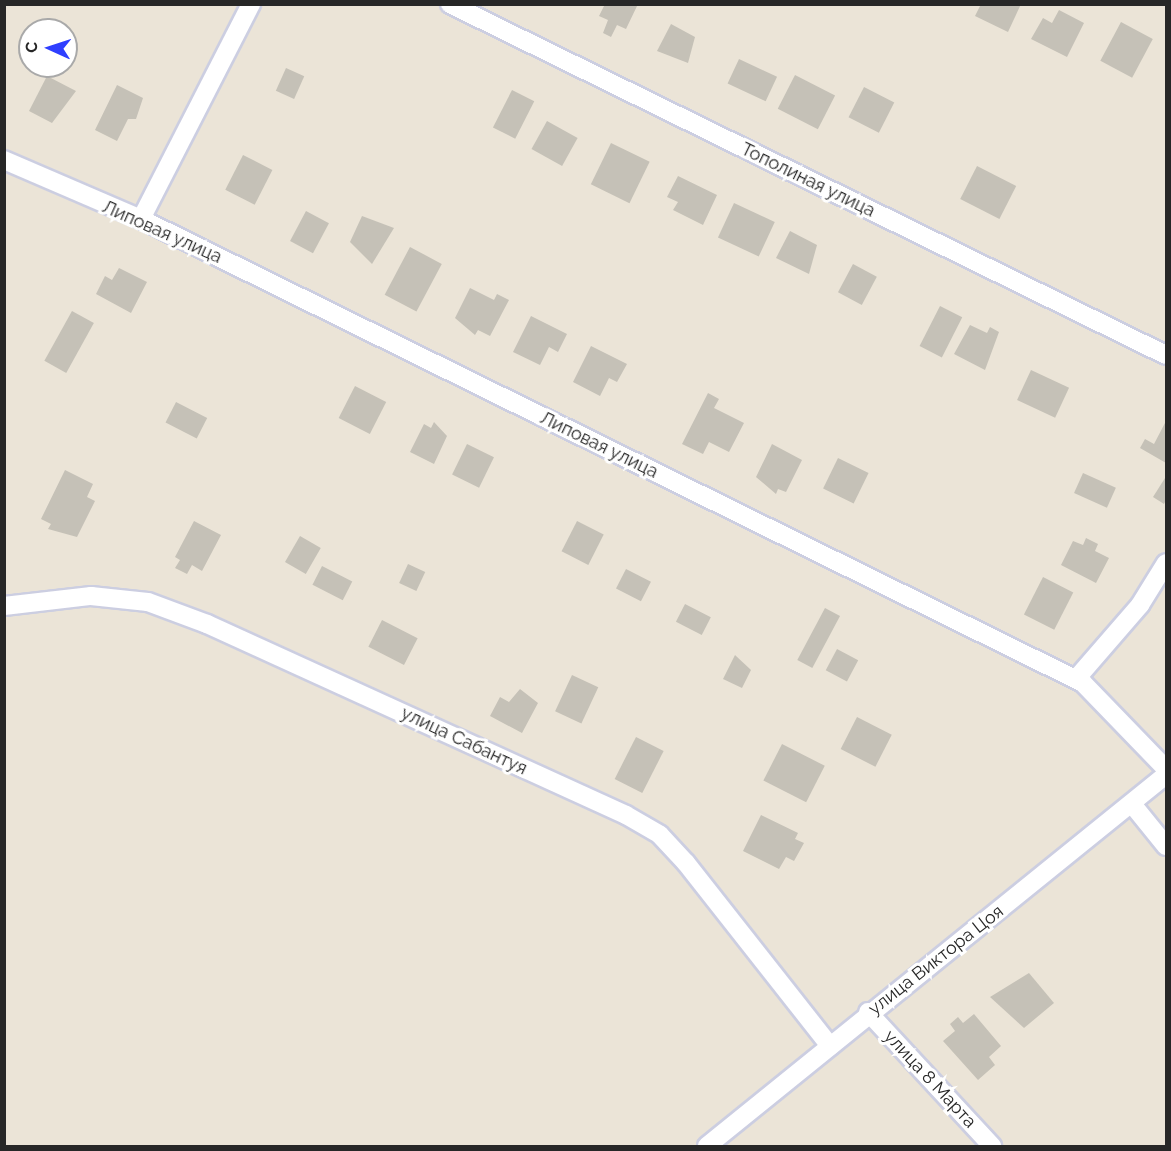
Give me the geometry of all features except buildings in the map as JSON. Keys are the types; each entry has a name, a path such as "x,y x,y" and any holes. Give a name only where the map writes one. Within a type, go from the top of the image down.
{"street":[{"path":"141,219 251,4"},
{"name":"Тополиная улица","path":"450,4 1167,355"},
{"name":"Липовая улица","path":"4,160 141,219 1076,679 1167,769"},
{"path":"1076,679 1140,605 1167,563"},
{"name":"улица Сабантуя","path":"4,606 91,596 148,602 207,624 626,815 660,835 686,863 830,1046"},
{"name":"улица Виктора Цоя","path":"707,1146 830,1046 868,1012 1167,775"},
{"path":"1132,804 1167,846"},
{"name":"улица 8 Марта","path":"868,1012 992,1146"}]}
